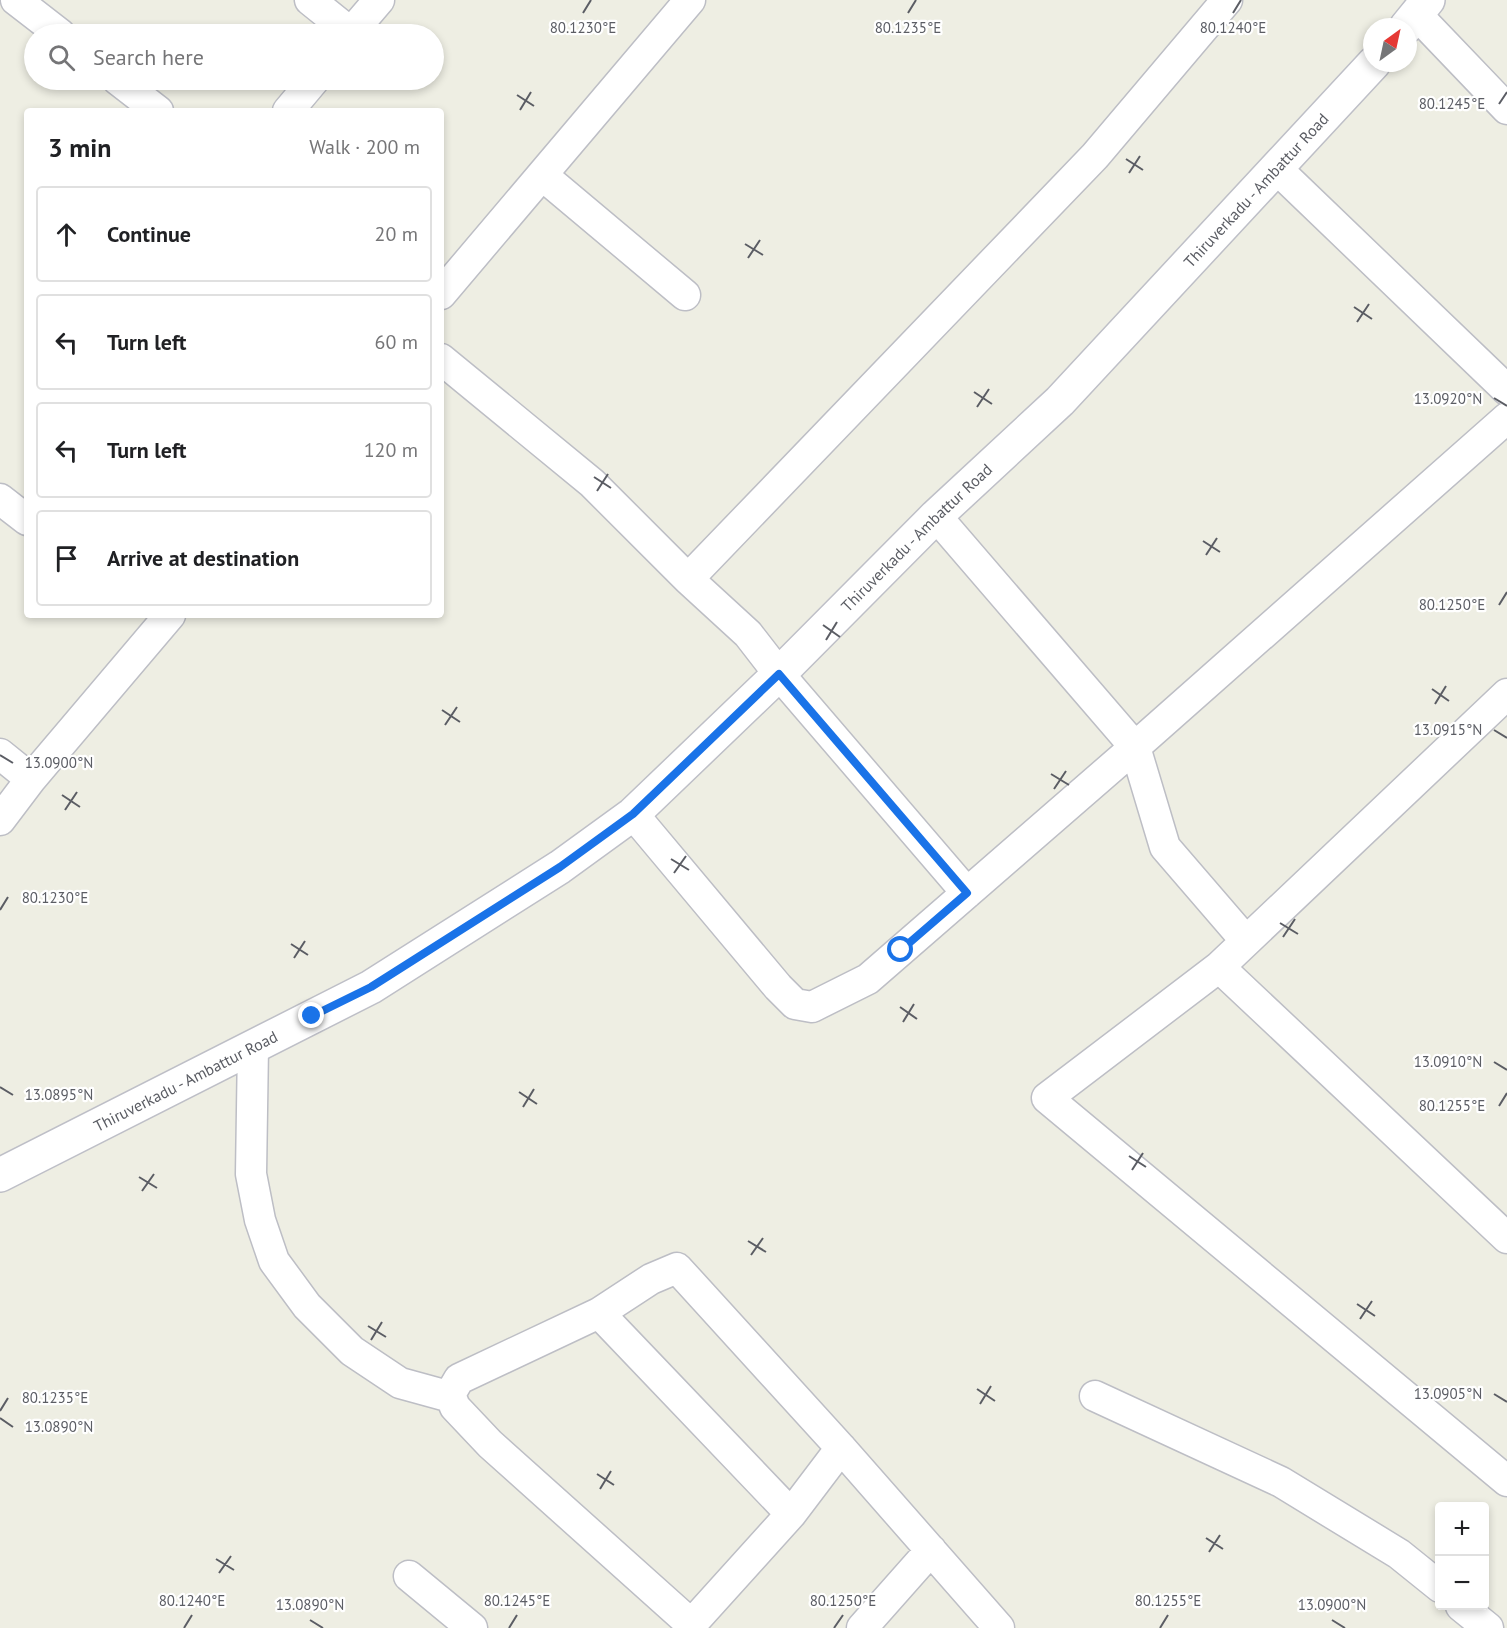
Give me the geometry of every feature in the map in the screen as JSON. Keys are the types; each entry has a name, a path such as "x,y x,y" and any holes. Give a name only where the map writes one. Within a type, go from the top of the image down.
{"main road":[{"name":"Thiruverkadu - Ambattur Road","path":"0,1175 371,987 560,867 633,814 779,674 936,516 1060,401 1366,72"}],"street":[{"path":"16,0 47,24"},
{"path":"310,0 338,24"},
{"path":"359,24 379,0"},
{"path":"444,290 690,0"},
{"path":"688,579 1095,156 1227,0"},
{"path":"1417,14 1507,109"},
{"path":"131,90 154,108"},
{"path":"291,108 306,90"},
{"path":"1277,169 1507,390"},
{"path":"542,175 685,295"},
{"path":"444,361 592,483 688,579 748,634 779,674 967,893"},
{"path":"633,814 778,987 795,1004 812,1007 868,979 1135,747 1507,418"},
{"path":"0,499 24,518"},
{"path":"936,516 1135,747 1166,847 1246,940"},
{"path":"0,820 159,619"},
{"path":"1507,694 1219,967 1047,1098 1507,1482"},
{"path":"0,754 31,779"},
{"path":"1219,967 1507,1238"},
{"path":"253,1046 251,1174 260,1220 274,1262 307,1306 352,1351 400,1383 451,1397"},
{"path":"841,1448 791,1514 690,1626 490,1444 455,1407 451,1397 459,1380 599,1313 651,1279 677,1268 841,1448 999,1628"},
{"path":"599,1313 791,1514"},
{"path":"1095,1396 1281,1482 1399,1554 1435,1583"},
{"path":"862,1628 930,1550"},
{"path":"409,1576 472,1628"},
{"path":"1467,1610 1488,1628"}],"route":[{"path":"312,1016 371,987 560,867 633,814 779,674 967,893 901,950"}]}
